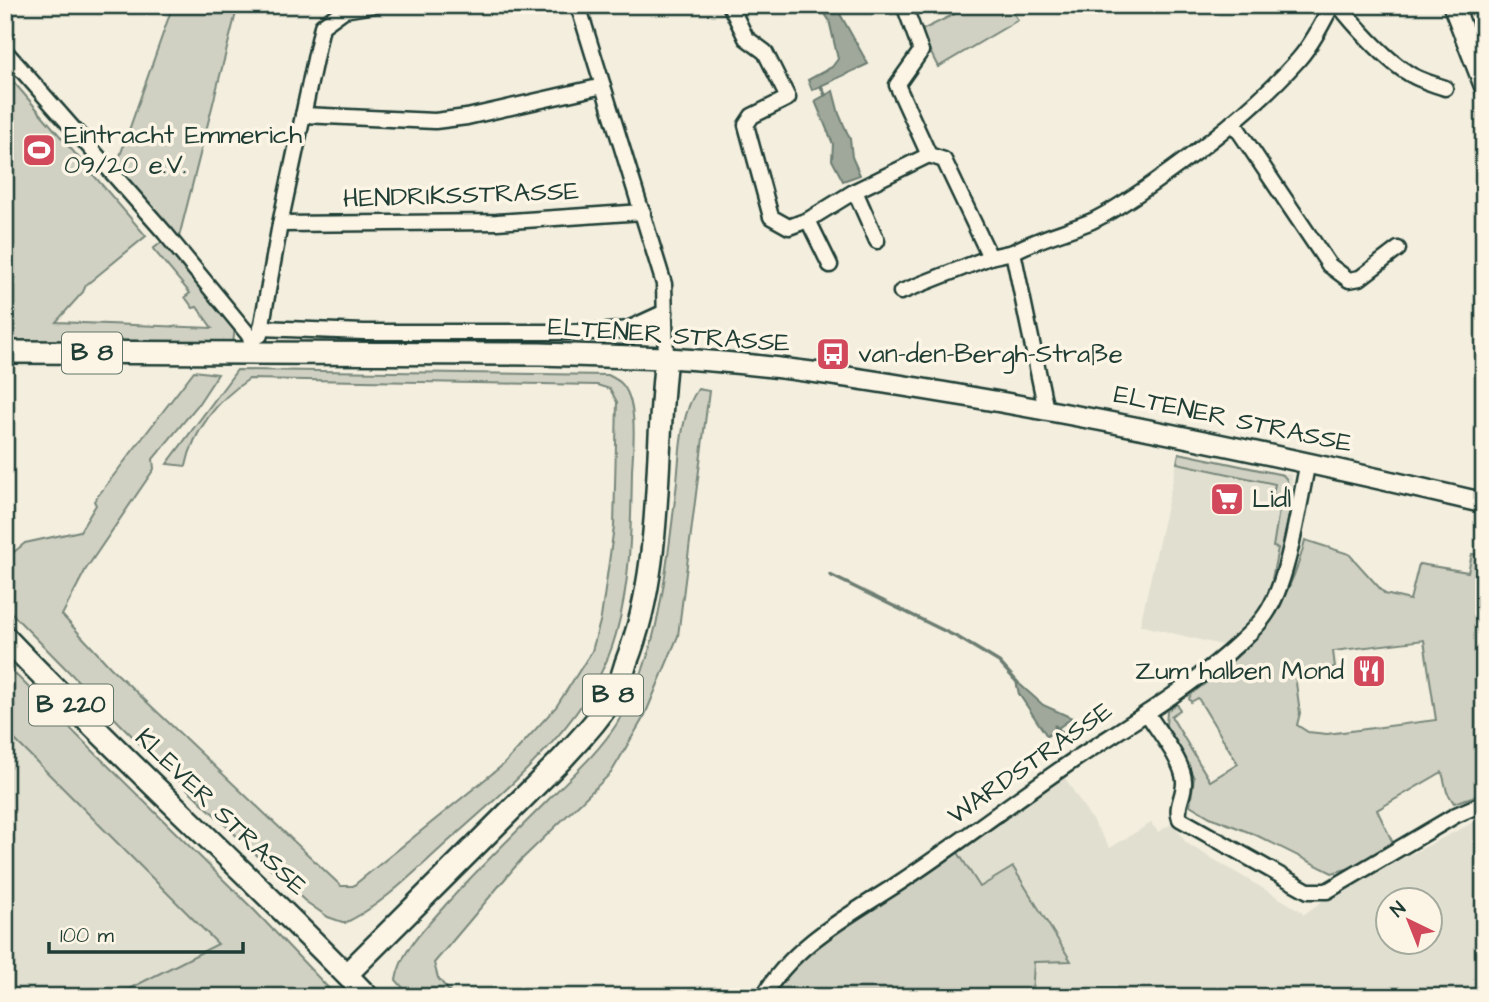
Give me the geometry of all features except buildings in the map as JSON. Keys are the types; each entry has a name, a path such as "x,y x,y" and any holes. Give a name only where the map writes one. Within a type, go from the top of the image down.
{"main road":[{"path":"1453,5 1484,85"},
{"name":"ELTENER STRASSE","path":"5,352 540,354 707,360 867,379 1046,410 1308,462 1484,503"},
{"name":"B 8","path":"346,974 562,759 593,724 615,692 637,635 646,596 653,542 666,358"},
{"name":"KLEVER STRASSE","path":"5,637 138,772 246,873 368,997"}],"street":[{"path":"258,353 280,224 322,26 344,10 374,5"},
{"path":"578,5 664,284 666,358"},
{"path":"730,5 746,38 765,52 788,98 752,116 746,125 771,217 789,226 808,220 855,191 929,155 944,160 990,257"},
{"path":"904,5 921,51 897,85 929,155"},
{"path":"901,292 1093,220 1130,199 1233,122 1298,59 1314,39 1332,5"},
{"path":"1339,5 1349,19 1404,71 1445,88"},
{"path":"5,51 215,294 248,334 258,353"},
{"path":"303,115 435,121 467,117 603,86"},
{"path":"1233,122 1329,265 1349,280 1360,278 1398,248"},
{"path":"855,191 877,241"},
{"name":"HENDRIKSSTRASSE","path":"280,224 496,222 642,212"},
{"path":"808,220 830,265"},
{"path":"1013,252 1046,410"},
{"name":"ELTENER STRASSE","path":"261,328 364,332 600,332 628,329 665,312"},
{"name":"WARDSTRASSE","path":"763,997 774,977 807,944 930,863 1075,760 1205,673 1247,635 1266,614 1278,589 1308,462"},
{"path":"1147,713 1179,764 1184,778 1178,811 1180,819 1308,891 1327,891 1456,815 1484,803"}],"shaded area":[{"path":"173,5 238,5 178,241 115,170"},
{"path":"819,5 835,5 868,64 812,90 808,80 832,67 838,59 829,20"},
{"path":"973,5 1008,5 1018,20 938,67 920,31"},
{"name":"Eintracht Emmerich 09/20 e.V.","path":"5,72 146,236 86,285 56,322 212,328 197,307 193,308 185,297 190,293 153,249 162,242 235,328 233,343 5,344"},
{"path":"833,91 850,139 852,157 860,175 843,181 832,160 833,144 815,101"},
{"path":"237,370 608,375 621,383 627,391 633,413 630,533 625,594 616,634 590,693 549,746 501,794 388,895 345,923 328,917 305,901 140,744 5,606 5,549 14,552 25,543 80,531 96,505 94,501 194,371 218,374 197,406 153,459 154,469 86,569 62,615 111,668 341,886 353,886 504,764 556,707 592,651 601,618 614,527 617,402 610,389 597,385 249,379 217,406 201,428 194,440 186,466 167,464"},
{"path":"698,389 709,391 678,636 645,715 611,773 520,861 434,963 438,978 454,997 411,997 396,980 402,960 413,942 469,880 595,752 616,725 631,698 643,671 659,612 684,424"},
{"path":"1179,453 1292,475 1291,507 1275,580 1259,613 1229,647 1140,625"},
{"path":"1179,453 1283,475 1287,480 1288,497 1273,494 1275,484 1177,463"},
{"path":"1292,501 1275,580 1272,579 1278,548 1273,547 1280,504"},
{"path":"1305,540 1349,554 1385,594 1410,600 1419,564 1468,572 1472,554 1484,556 1484,793 1454,803 1447,792 1442,772 1377,810 1393,843 1354,867 1332,873 1256,835 1210,817 1190,805 1194,778 1166,726 1167,711 1177,704 1180,710 1171,716 1210,781 1238,764 1198,698 1191,702 1189,699 1191,694 1248,646 1263,628 1277,609 1298,565","holes":["1424,640 1436,720 1327,734 1308,732 1297,725 1300,713 1295,675 1335,667 1333,651"]},
{"path":"5,664 255,911 337,997 113,997 218,944 5,730"},
{"path":"1016,681 1043,705 1072,718 1047,736 1019,694"},
{"path":"5,731 219,944 113,997 5,997"},
{"path":"1065,778 1110,848 1151,823 1158,832 1173,823 1186,843 1301,911 1303,915 1331,895 1484,817 1484,997 1032,997 1034,962 1070,961 1013,868 980,888 957,851"},
{"path":"957,851 980,887 1013,867 1071,961 1034,962 1032,997 771,997 787,974 816,945"}],"waterway":[{"path":"821,86 825,95"},
{"path":"830,575 959,638 999,662 1018,683"},
{"path":"1055,726 1062,733"}],"place":[{"name":"Eintracht Emmerich 09/20 e.V.","path":"39,150"},
{"name":"van-den-Bergh-Straße","path":"833,354"},
{"name":"Lidl","path":"1227,499"},
{"name":"Zum halben Mond","path":"1369,671"}]}
